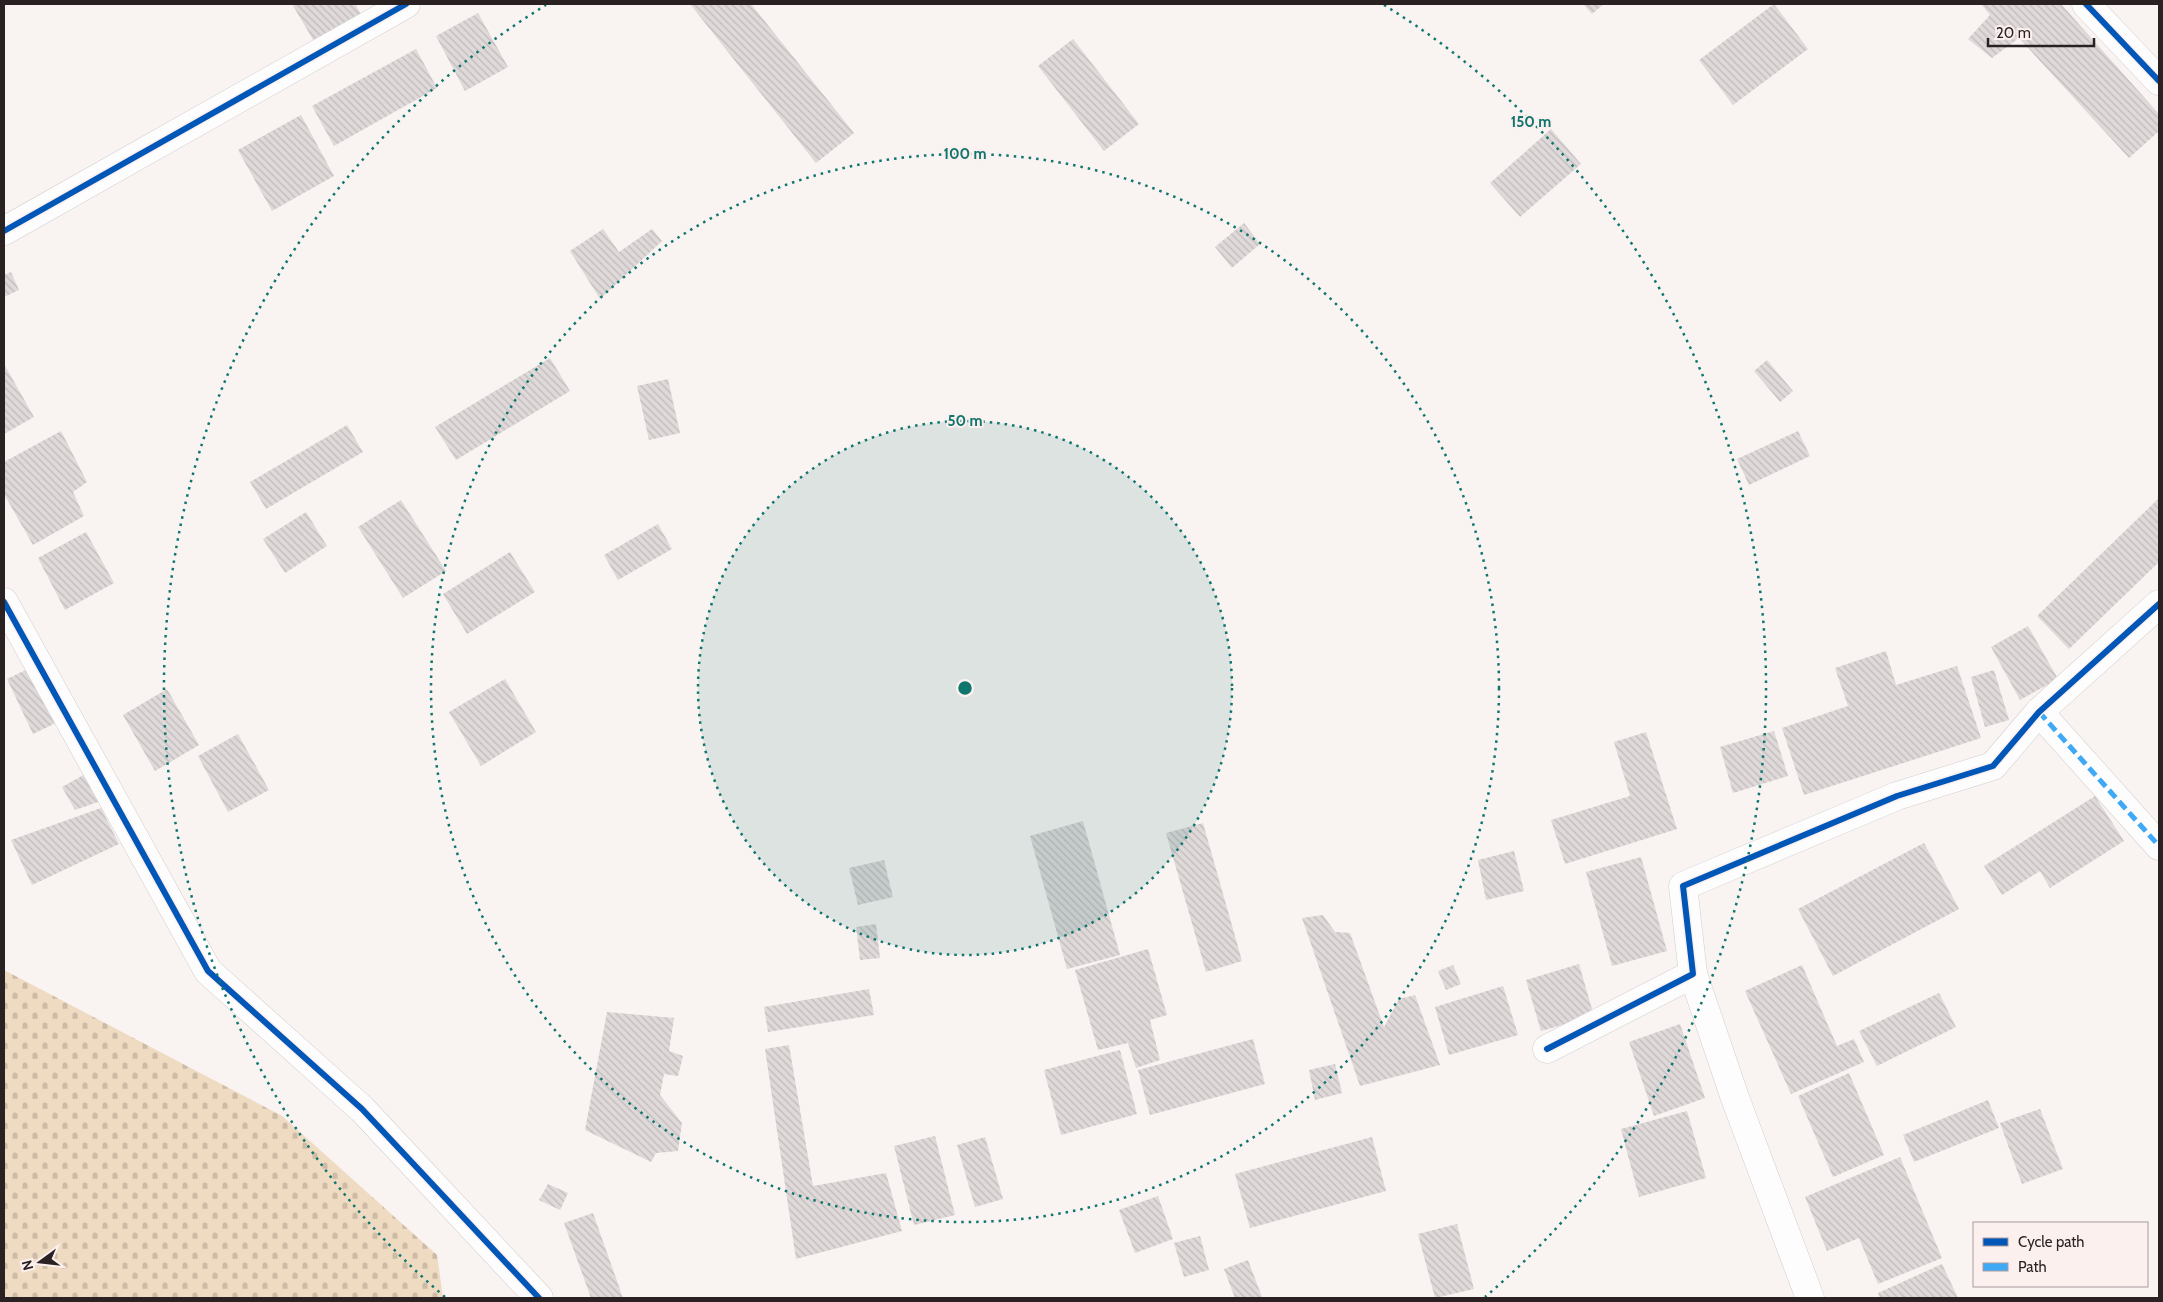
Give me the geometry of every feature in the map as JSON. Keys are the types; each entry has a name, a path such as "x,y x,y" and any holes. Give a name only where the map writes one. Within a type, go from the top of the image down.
{"street":[{"path":"4,230 406,4"},
{"path":"2086,4 2159,81"},
{"path":"4,602 208,971 362,1110 539,1298"},
{"path":"1810,1298 1735,1098 1693,974 1684,886 1897,796 1992,766 2039,712 2159,604"},
{"path":"2039,712 2159,846"},
{"path":"1547,1049 1693,974"}],"green space":[{"path":"4,970 282,1116 437,1255 443,1298 4,1298"}],"building":[{"path":"292,4 355,4 362,16 315,43"},
{"path":"690,4 751,4 854,133 816,163"},
{"path":"1583,4 1604,4 1592,14"},
{"path":"1774,4 1808,49 1733,105 1699,60"},
{"path":"1981,4 2061,4 2159,114 2159,131 2129,158 2019,38 1992,58 1968,39 1990,15"},
{"path":"478,13 508,67 465,91 436,36"},
{"path":"1073,39 1139,124 1104,151 1038,66"},
{"path":"416,49 437,88 334,146 312,106"},
{"path":"301,115 334,176 272,211 238,150"},
{"path":"1551,129 1581,164 1520,217 1490,183"},
{"path":"1244,223 1260,244 1232,268 1215,247"},
{"path":"603,229 619,252 652,229 662,241 600,299 570,251"},
{"path":"11,272 19,290 4,297 4,275"},
{"path":"550,358 570,391 456,460 435,427"},
{"path":"1767,360 1793,391 1780,402 1754,371"},
{"path":"4,364 34,417 4,434"},
{"path":"668,379 680,433 649,440 637,386"},
{"path":"347,425 363,452 266,509 250,482"},
{"path":"61,431 87,482 73,492 84,516 33,545 4,494 4,462"},
{"path":"1798,431 1810,456 1749,485 1737,459"},
{"path":"2159,498 2159,562 2069,649 2037,616"},
{"path":"401,500 446,571 403,598 358,527"},
{"path":"306,512 327,546 285,573 263,539"},
{"path":"658,524 672,549 618,580 604,555"},
{"path":"86,532 114,583 65,610 38,558"},
{"path":"510,552 535,592 467,634 443,594"},
{"path":"2028,626 2058,679 2020,700 1991,647"},
{"path":"1886,651 1896,685 1957,666 1981,738 1804,795 1782,728 1848,706 1835,668"},
{"path":"32,667 58,722 33,734 7,679"},
{"path":"1994,670 2009,720 1985,727 1971,677"},
{"path":"505,679 536,732 481,766 449,712"},
{"path":"167,689 199,745 155,771 123,715"},
{"path":"1774,731 1788,776 1733,793 1720,747"},
{"path":"1646,732 1677,829 1565,864 1551,820 1630,796 1614,742"},
{"path":"238,734 269,790 228,812 198,756"},
{"path":"87,773 101,801 75,810 62,787"},
{"path":"2095,796 2124,841 2050,888 2040,871 2002,895 1984,866"},
{"path":"101,808 119,844 32,885 11,840"},
{"path":"1083,821 1120,955 1067,969 1030,836"},
{"path":"1203,823 1242,961 1206,972 1166,833"},
{"path":"1924,843 1959,909 1833,976 1798,909"},
{"path":"1514,851 1524,891 1486,900 1478,860"},
{"path":"1641,857 1667,951 1612,966 1586,872"},
{"path":"884,860 893,897 858,905 849,868"},
{"path":"1323,915 1335,932 1350,933 1384,1027 1399,999 1415,995 1440,1065 1360,1086 1302,918"},
{"path":"876,924 880,958 860,960 856,927"},
{"path":"1148,949 1167,1015 1150,1020 1160,1060 1136,1068 1128,1043 1098,1050 1075,970"},
{"path":"1579,964 1594,1016 1541,1031 1526,980"},
{"path":"1453,965 1461,984 1446,990 1438,971"},
{"path":"1802,965 1837,1046 1854,1039 1864,1062 1791,1094 1745,991"},
{"path":"1503,986 1518,1035 1449,1055 1435,1007"},
{"path":"869,989 874,1015 768,1032 764,1007"},
{"path":"1939,993 1956,1027 1877,1066 1859,1031"},
{"path":"607,1012 674,1018 669,1051 683,1056 678,1076 664,1074 660,1095 682,1123 678,1151 656,1153 651,1162 585,1130"},
{"path":"1680,1024 1705,1098 1654,1116 1629,1042"},
{"path":"1253,1039 1265,1084 1150,1115 1138,1070"},
{"path":"789,1045 813,1186 886,1173 902,1231 796,1259 765,1049"},
{"path":"1120,1050 1137,1114 1061,1135 1044,1070"},
{"path":"1335,1064 1342,1093 1315,1100 1309,1070"},
{"path":"1849,1073 1884,1155 1833,1177 1798,1096"},
{"path":"1988,1100 1999,1128 1914,1162 1903,1135"},
{"path":"2040,1109 2063,1169 2022,1184 2000,1123"},
{"path":"1687,1111 1706,1178 1639,1197 1621,1129"},
{"path":"935,1136 955,1215 914,1225 894,1146"},
{"path":"985,1137 1003,1199 975,1207 957,1145"},
{"path":"1372,1137 1386,1191 1250,1228 1235,1174"},
{"path":"1900,1157 1942,1258 1878,1284 1859,1238 1827,1251 1805,1197"},
{"path":"548,1184 568,1193 560,1210 539,1200"},
{"path":"1158,1196 1173,1239 1135,1253 1119,1210"},
{"path":"593,1213 623,1298 591,1298 564,1223"},
{"path":"1457,1224 1474,1289 1435,1298 1418,1234"},
{"path":"1200,1236 1209,1270 1184,1277 1174,1243"},
{"path":"1248,1260 1262,1297 1235,1298 1224,1269"},
{"path":"1942,1264 1958,1298 1880,1298 1878,1293"}],"marked path":[{"path":"2039,712 2159,846"}],"cycle path":[{"path":"4,231 406,4"},
{"path":"2086,4 2159,81"},
{"path":"4,602 208,971 362,1109 539,1298"},
{"path":"1547,1049 1693,974 1683,886 1897,796 1993,766 2039,712 2159,604"}]}
